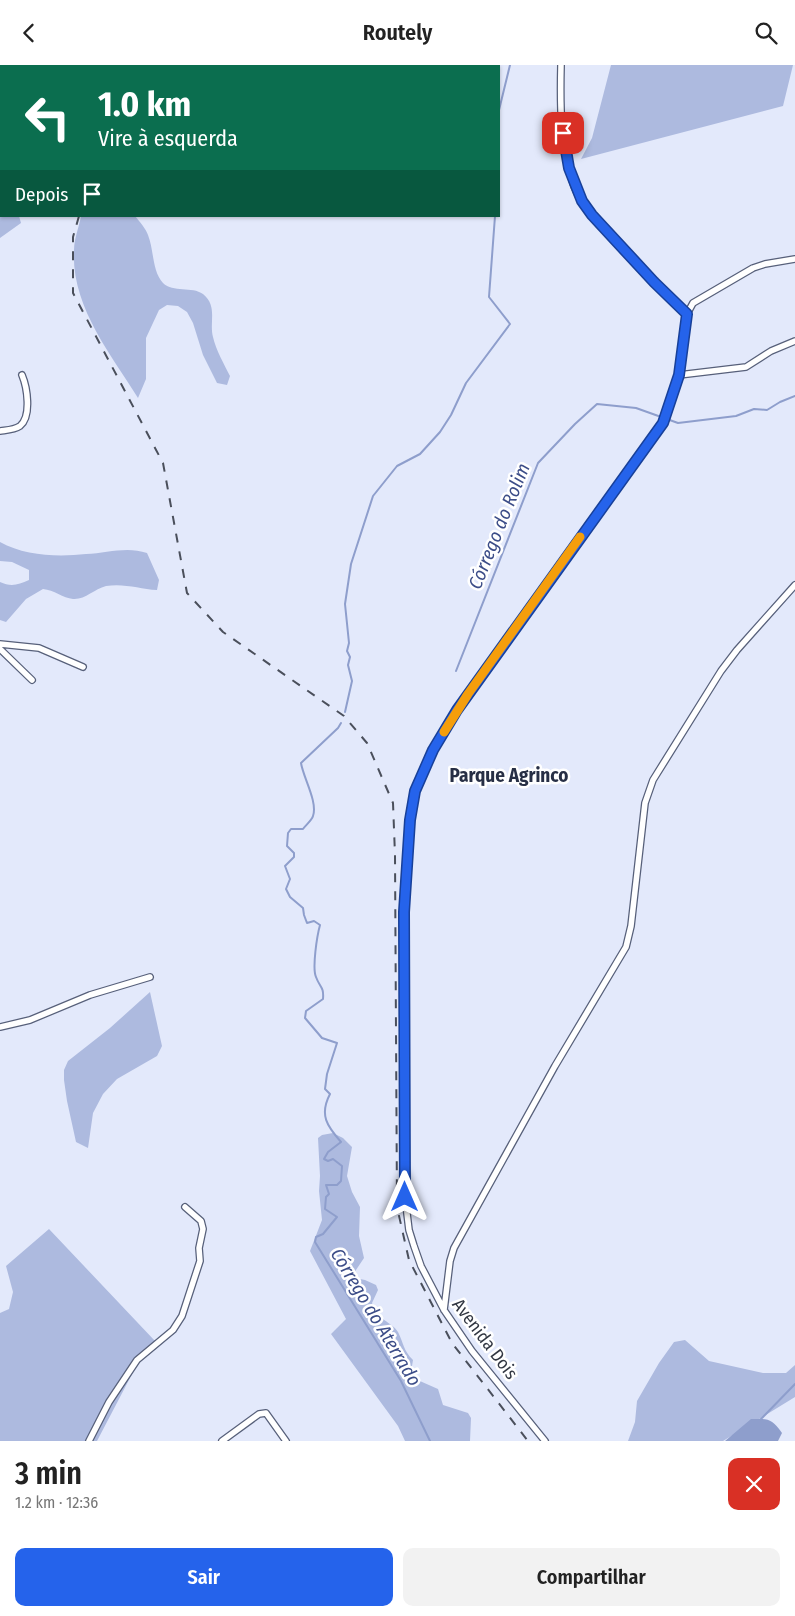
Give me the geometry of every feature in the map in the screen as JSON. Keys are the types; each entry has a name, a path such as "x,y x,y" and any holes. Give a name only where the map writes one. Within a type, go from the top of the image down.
{"street":[{"path":"561,65 560,96 565,147 569,168 582,201 592,215 648,276 687,314 693,303 698,299 753,268 795,259"},
{"name":"Avenida Dois","path":"545,1441 472,1351 444,1310 421,1266 409,1230 405,1197 404,912 410,820 415,791 433,750 457,710 663,422 679,375 687,314"},
{"path":"679,375 746,367 772,351 795,341"},
{"path":"0,431 18,427 24,420 27,388 22,375"},
{"path":"444,1310 450,1261 454,1248 555,1066 626,947 631,926 645,803 653,780 726,664 795,585"},
{"path":"0,644 39,648 83,667"},
{"path":"0,649 32,681"},
{"path":"0,1027 30,1020 90,995 150,977"},
{"path":"89,1441 109,1402 137,1360 173,1330 182,1316 200,1261 199,1248 204,1229 201,1221 185,1207"},
{"path":"222,1441 259,1414 266,1413 286,1441"}],"shaded area":[{"path":"611,65 793,65 783,106 581,159 592,138"},
{"path":"0,217 19,217 21,223 0,238"},
{"path":"81,217 136,217 147,233 157,273 163,283 172,288 194,290 203,294 208,299 212,309 214,342 230,376 227,385 217,383 203,355 193,323 187,312 178,306 167,305 159,310 146,338 146,379 138,398 94,328 86,310 75,271 74,250"},
{"path":"0,542 31,553 53,555 75,555 124,550 147,553 159,580 157,590 113,585 102,587 82,598 73,599 43,589 26,599 6,622 0,620 0,582 11,585 25,582 29,580 29,570 12,562 0,561"},
{"path":"150,992 162,1046 157,1056 117,1079 103,1094 93,1113 88,1148 76,1142 67,1101 64,1070 68,1061 110,1028"},
{"path":"333,1133 343,1138 352,1147 347,1176 352,1192 360,1207 359,1236 364,1258 354,1273 355,1278 376,1285 378,1290 372,1303 374,1309 398,1332 405,1350 413,1360 411,1372 413,1378 438,1389 443,1405 468,1413 471,1418 470,1441 405,1441 398,1426 331,1334 346,1319 310,1251 322,1220 319,1191 318,1138 322,1135"},
{"path":"49,1229 155,1341 142,1355 97,1441 0,1441 0,1313 9,1309 13,1292 6,1266"},
{"path":"685,1340 709,1361 763,1373 786,1373 795,1365 795,1397 723,1441 628,1441 635,1422 637,1401 659,1363 674,1342"},
{"path":"751,1419 766,1419 775,1424 782,1433 778,1441 725,1441"}],"waterway":[{"name":"Córrego do Aterrado","path":"500,106 510,65"},
{"name":"Córrego do Aterrado","path":"345,712 352,681 348,665 350,657 347,651 349,643 345,604 351,564 373,496 397,466 420,454 440,432 451,415 466,383 510,324 489,297 495,217"},
{"name":"Córrego do Rolim","path":"456,671 538,463 597,404 636,408 678,423 736,416 754,409 767,410 795,396"},
{"name":"Córrego do Aterrado","path":"341,723 301,763 314,804 314,810 312,818 303,829 291,829 288,833 287,846 294,853 294,857 285,866 290,879 286,889 290,897 303,908 307,923 314,921 320,925 316,944 315,973 322,989 323,999 306,1011 305,1018 322,1038 337,1043 327,1074 325,1089 330,1094 325,1114 328,1125 341,1142 328,1152 324,1159 328,1161 333,1159 342,1166 341,1181 337,1185 326,1185 329,1194 326,1197 325,1209 337,1217 323,1234 316,1237 315,1242 401,1381 430,1441"},
{"path":"760,1420 795,1384"}],"railway":[{"path":"79,217 73,237 73,293 163,463 187,593 223,632 344,716 367,743 393,803 397,1207 409,1260 452,1343 528,1441"}],"slow traffic":[{"path":"444,732 468,694 580,537"}],"district":[{"name":"Parque Agrinco","path":"509,775"}],"route":[{"path":"405,1197 404,912 410,820 415,791 433,750 457,710 663,423 679,375 687,314 654,282 592,215 582,201 569,168 563,133"}]}
